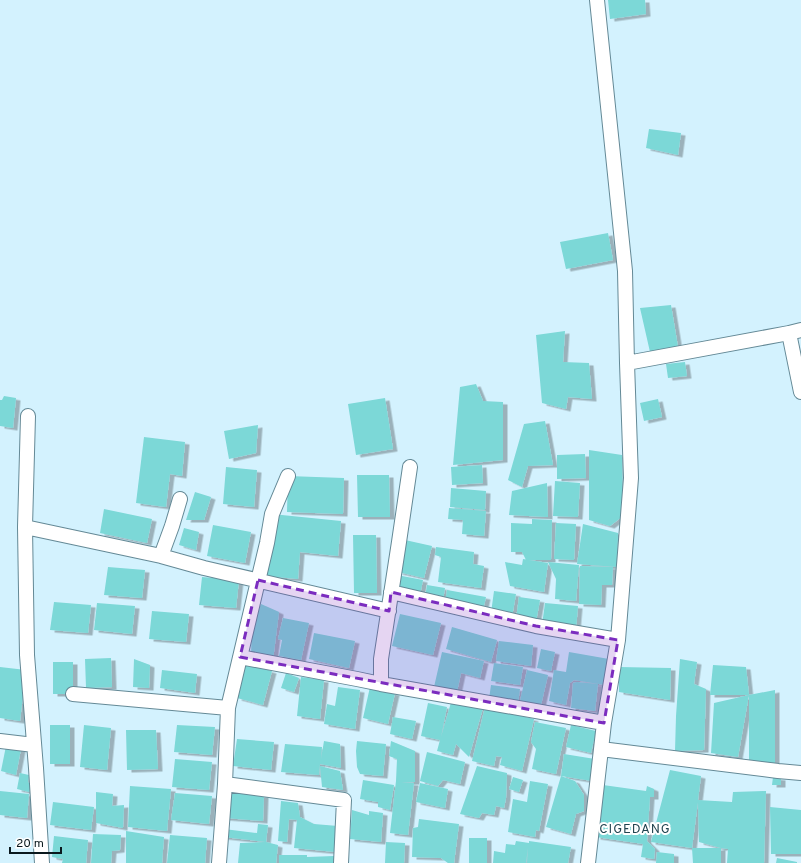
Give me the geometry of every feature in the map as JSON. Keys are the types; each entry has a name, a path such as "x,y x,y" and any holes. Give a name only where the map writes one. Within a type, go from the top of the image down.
{"street":[{"path":"588,863 604,723 618,640 631,478 625,271 597,0"},
{"path":"627,363 795,331 801,392"},
{"path":"28,416 25,527 27,655 42,863"},
{"path":"381,684 381,659 400,542 410,467"},
{"path":"219,863 225,784 228,708 267,543 272,514 288,476"},
{"path":"161,556 180,499"},
{"path":"25,527 161,556 204,568 389,610"},
{"path":"391,592 536,626 618,640"},
{"path":"240,657 381,684 604,723"},
{"path":"73,694 228,708"},
{"path":"0,741 34,745"},
{"path":"601,749 801,773"},
{"path":"225,784 344,800 341,863"}],"highlighted area":[{"path":"258,580 389,611 391,592 536,626 618,640 604,723 240,657"}],"building":[{"path":"608,0 645,0 646,14 610,19"},
{"path":"649,129 681,133 678,155 646,148"},
{"path":"608,233 613,260 566,269 560,242"},
{"path":"671,305 678,347 650,352 640,308"},
{"path":"565,331 563,362 589,363 592,399 568,397 566,409 542,403 536,335"},
{"path":"685,362 687,376 668,378 666,364"},
{"path":"476,384 483,401 503,402 503,460 453,465 460,387"},
{"path":"4,396 16,398 13,428 0,426 0,400 2,400"},
{"path":"385,398 393,449 356,455 348,404"},
{"path":"658,399 662,417 644,421 640,403"},
{"path":"545,421 553,465 528,466 522,487 508,480 524,424"},
{"path":"258,425 256,453 229,459 224,431"},
{"path":"144,437 185,442 182,476 170,474 166,507 136,503"},
{"path":"589,450 622,455 623,516 610,526 589,520"},
{"path":"585,454 586,478 557,479 557,455"},
{"path":"482,465 483,483 452,485 451,467"},
{"path":"226,467 257,470 254,507 223,504"},
{"path":"357,475 389,475 390,517 358,517"},
{"path":"288,476 344,478 343,514 287,512"},
{"path":"555,481 580,483 578,517 553,516"},
{"path":"547,483 548,517 509,515 512,491"},
{"path":"451,488 486,491 485,510 450,507"},
{"path":"195,492 211,497 204,520 186,520"},
{"path":"449,508 486,511 484,536 462,534 463,520 448,519"},
{"path":"104,509 152,519 147,543 100,533"},
{"path":"272,514 341,521 338,556 300,552 298,579 266,576"},
{"path":"532,519 552,520 551,560 526,560 522,552 511,552 511,523 532,524"},
{"path":"556,523 576,524 574,560 554,559"},
{"path":"583,524 618,533 617,567 577,564"},
{"path":"213,525 251,532 245,563 207,556"},
{"path":"184,528 199,532 196,550 179,545"},
{"path":"353,535 376,535 377,593 354,593"},
{"path":"405,540 432,546 424,578 398,572"},
{"path":"436,547 474,552 473,564 484,566 481,588 438,582 441,557 435,555"},
{"path":"523,559 548,563 544,592 510,586 505,562 522,565"},
{"path":"548,562 579,565 576,601 555,599 556,579"},
{"path":"580,566 613,567 612,585 602,585 601,605 579,604"},
{"path":"108,567 145,570 142,598 104,595"},
{"path":"397,575 423,580 420,595 394,589"},
{"path":"202,577 239,580 236,608 199,605"},
{"path":"427,585 445,588 443,600 425,597"},
{"path":"447,590 486,597 483,610 445,603"},
{"path":"494,591 516,594 512,617 491,613"},
{"path":"519,597 540,600 536,622 516,619"},
{"path":"54,602 91,605 88,633 50,630"},
{"path":"97,603 135,606 132,634 94,630"},
{"path":"545,603 578,606 576,629 542,625"},
{"path":"261,604 279,612 273,660 251,654 252,625"},
{"path":"152,611 189,614 186,642 149,639"},
{"path":"400,614 441,623 433,655 392,646"},
{"path":"283,618 309,623 301,660 279,656 282,640 278,639"},
{"path":"452,627 497,640 491,662 446,649"},
{"path":"314,633 355,641 349,668 309,659"},
{"path":"499,641 533,645 531,666 496,661"},
{"path":"541,649 555,652 551,671 537,668"},
{"path":"442,652 484,661 480,678 461,673 457,692 434,687"},
{"path":"569,652 609,659 605,685 574,680 570,683 566,705 549,701 554,670 566,672"},
{"path":"111,658 112,687 86,688 85,659"},
{"path":"134,659 150,665 149,688 133,687"},
{"path":"680,659 697,662 694,684 706,689 704,750 675,751"},
{"path":"53,662 73,662 73,694 53,694"},
{"path":"494,663 523,667 520,685 491,681"},
{"path":"245,664 272,671 263,705 237,698"},
{"path":"713,665 746,667 749,695 710,695"},
{"path":"0,667 26,670 20,721 0,718"},
{"path":"619,667 671,668 670,700 619,692"},
{"path":"162,670 197,674 195,693 160,688"},
{"path":"527,670 548,675 541,705 520,701"},
{"path":"286,673 299,678 294,692 281,688"},
{"path":"301,677 324,680 320,719 297,716"},
{"path":"573,683 598,684 595,711 571,708"},
{"path":"491,685 520,689 518,703 489,699"},
{"path":"338,687 360,690 355,729 324,724 327,704 335,706"},
{"path":"370,687 395,693 388,724 363,718"},
{"path":"775,690 775,765 749,762 749,695"},
{"path":"749,695 738,757 711,753 714,703"},
{"path":"452,699 483,708 469,757 456,744 453,755 437,751 440,740 421,736 428,703 447,707 441,737"},
{"path":"485,707 534,719 522,771 500,765 502,757 496,756 494,766 472,761"},
{"path":"393,717 416,721 412,739 390,734"},
{"path":"535,722 566,728 556,774 532,769 536,749 531,742"},
{"path":"50,725 70,725 70,764 50,764"},
{"path":"84,725 111,728 107,770 80,767"},
{"path":"177,725 215,727 212,755 174,752"},
{"path":"571,725 596,731 591,753 566,747"},
{"path":"126,730 156,730 158,769 127,770"},
{"path":"237,739 274,742 271,770 233,766"},
{"path":"324,741 340,744 341,768 320,764 319,775 281,772 285,744 322,747 321,759"},
{"path":"357,741 386,744 383,776 360,774 357,767"},
{"path":"391,741 415,751 415,782 401,782 414,783 408,835 390,833 397,759 389,756"},
{"path":"6,746 21,749 16,775 1,771"},
{"path":"427,752 465,762 460,784 443,780 438,786 420,781"},
{"path":"564,754 595,759 592,781 561,776"},
{"path":"175,759 212,762 209,790 172,787"},
{"path":"320,766 340,771 343,790 322,787"},
{"path":"477,766 507,773 504,808 496,806 494,815 482,813 479,818 460,814"},
{"path":"670,770 701,776 698,800 732,802 733,792 766,791 764,863 727,863 728,849 699,842 698,802 692,848 651,842"},
{"path":"20,773 29,775 28,782 31,785 29,792 17,789"},
{"path":"561,776 575,781 584,795 584,811 576,814 571,834 546,827"},
{"path":"513,777 523,780 519,792 509,789"},
{"path":"773,777 781,778 781,785 772,785"},
{"path":"363,780 394,785 390,810 378,807 378,802 360,799"},
{"path":"530,781 548,784 539,831 536,830 535,837 508,832 513,799 527,802"},
{"path":"420,783 448,789 445,808 416,802"},
{"path":"603,785 646,791 647,786 654,789 654,797 650,797 647,841 655,849 654,859 641,857 643,844 596,837"},
{"path":"130,786 171,789 167,831 128,827"},
{"path":"0,791 29,794 27,818 0,815"},
{"path":"96,792 113,794 112,806 124,805 123,828 96,823"},
{"path":"175,793 212,796 209,824 171,820"},
{"path":"227,793 264,795 263,821 225,818"},
{"path":"281,801 298,803 300,817 314,824 338,826 336,852 294,848 297,820 289,819 287,842 278,841"},
{"path":"53,802 94,807 91,830 50,825"},
{"path":"770,807 801,810 801,854 771,854"},
{"path":"352,810 369,815 369,811 383,813 381,842 350,839"},
{"path":"419,819 459,824 454,863 448,863 441,858 412,857 413,828 418,827"},
{"path":"258,824 268,825 266,842 223,837 224,829 257,833"},
{"path":"126,831 164,837 162,863 126,863"},
{"path":"93,834 121,835 120,850 112,851 111,863 91,863"},
{"path":"170,835 207,838 205,863 167,863"},
{"path":"54,836 88,840 86,863 62,863 63,859 52,857"},
{"path":"469,838 487,838 487,863 469,863"},
{"path":"516,841 529,843 529,841 571,847 568,863 527,863 528,847 526,863 493,863 494,851 505,853 506,844 515,845"},
{"path":"266,842 278,845 276,863 238,863 240,843"},
{"path":"386,842 405,843 404,863 385,863"},
{"path":"692,848 721,848 721,863 693,863"},
{"path":"657,852 674,854 674,863 656,863"},
{"path":"279,855 307,855 307,857 334,856 334,863 279,863"},
{"path":"777,858 797,862 797,863 776,863"}],"district":[{"name":"CIGEDANG","path":"635,830"}]}
